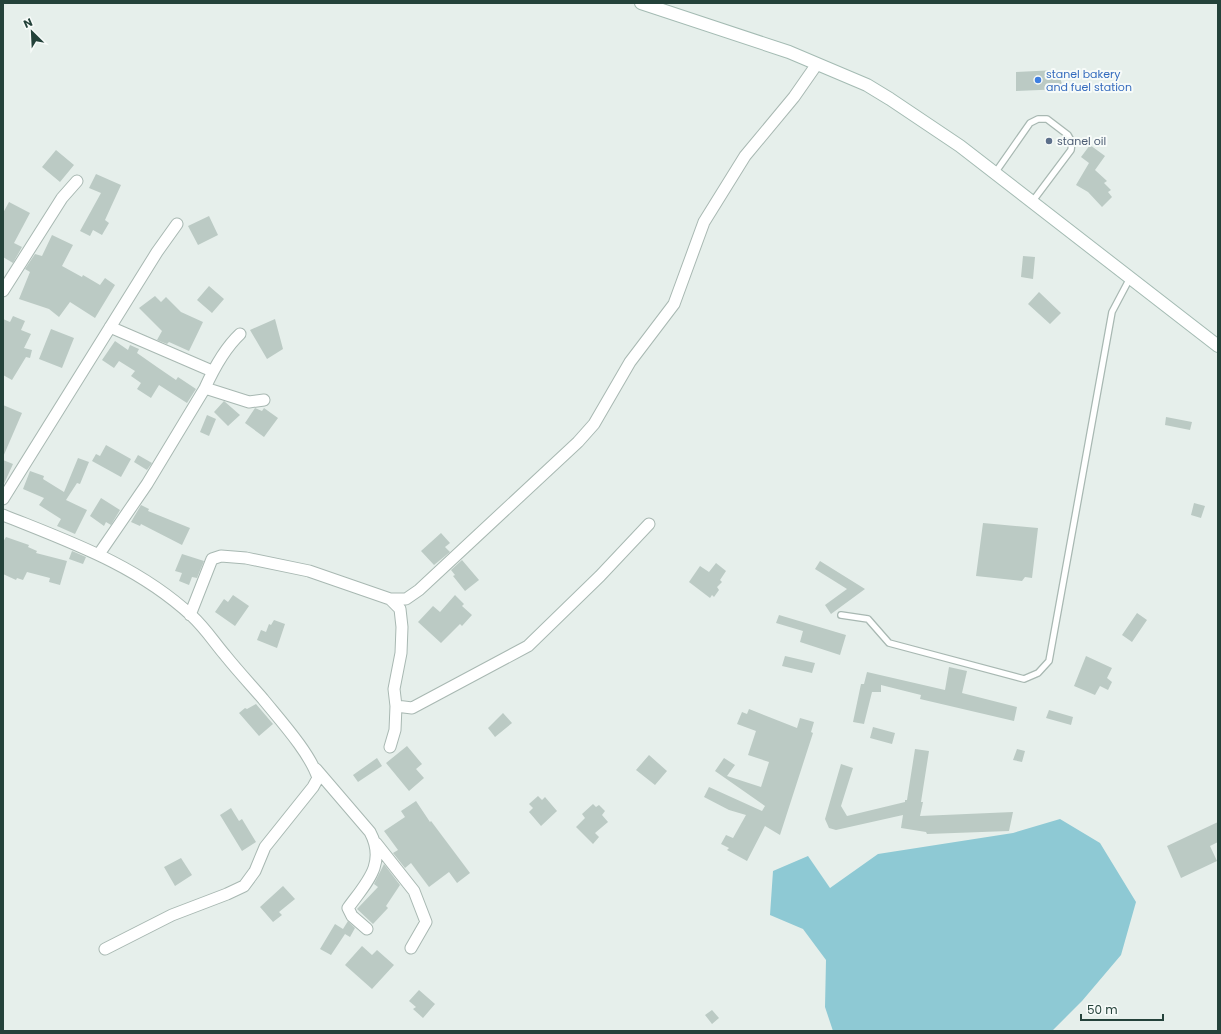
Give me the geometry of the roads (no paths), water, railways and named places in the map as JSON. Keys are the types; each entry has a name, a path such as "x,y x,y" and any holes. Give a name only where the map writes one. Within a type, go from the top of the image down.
{"main road":[{"path":"641,3 789,52 867,85 927,122 1218,346"}],"street":[{"path":"190,614 212,559 221,556 246,558 309,571 390,599 406,599 419,590 578,442 594,424 630,362 674,304 704,222 745,156 794,97 817,64"},
{"path":"3,291 62,198 77,181"},
{"path":"3,499 157,252 177,224"},
{"path":"110,327 212,371"},
{"path":"99,554 147,484 205,388 212,371 230,343 240,334"},
{"path":"205,388 249,402 264,400"},
{"path":"3,515 99,554 158,588 190,614 205,629 225,656 278,718 314,767 370,832 375,841 414,891 426,922 411,948"},
{"path":"396,706 412,708 528,646 600,576 649,524"},
{"path":"390,599 400,610 402,627 401,653 394,689 396,706 395,730 390,747"},
{"path":"105,949 172,915 244,886 255,871 265,847 313,787 318,778 314,767"},
{"path":"367,929 352,916 348,908 375,869 377,854 375,841"}],"lane":[{"path":"995,173 1030,123 1046,119 1068,135 1072,142 1071,150 1032,202"},
{"path":"841,615 868,619 889,643 1024,679 1038,673 1049,661 1112,312 1130,278"}],"water":[{"path":"1060,819 1100,843 1136,902 1121,955 1082,1001 1052,1031 833,1031 825,1007 826,960 803,929 770,915 773,871 808,856 830,888 878,854 1013,833"}],"place":[{"name":"stanel bakery and fuel station","path":"1038,80"},
{"name":"stanel oil","path":"1049,141"}]}
